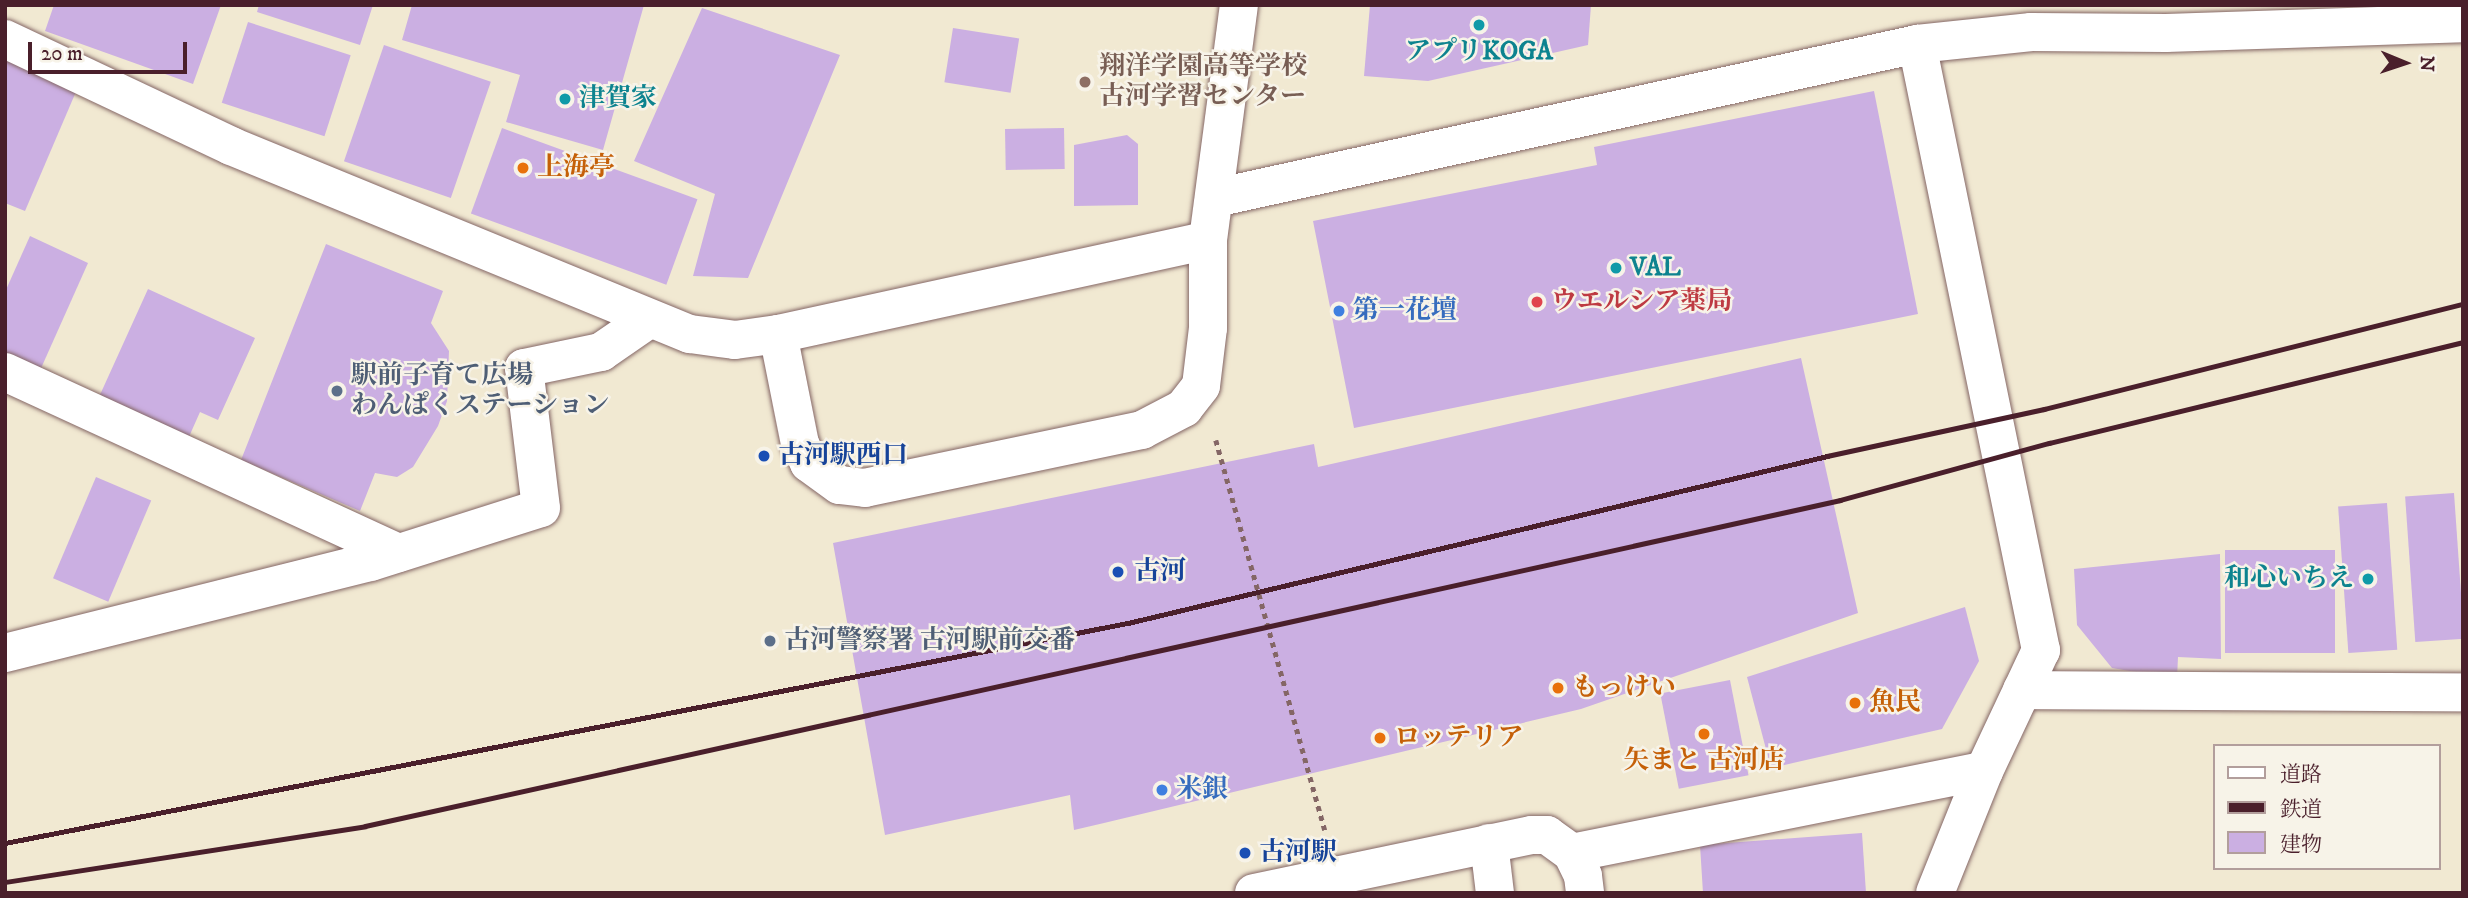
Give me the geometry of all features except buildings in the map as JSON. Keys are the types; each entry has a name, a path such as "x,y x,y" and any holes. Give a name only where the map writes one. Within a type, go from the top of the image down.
{"street":[{"path":"778,334 800,444 809,463 839,485 877,486 1142,430 1184,408 1201,386 1208,328 1208,240 1239,5"},
{"path":"1215,198 1917,44 2031,32 2166,33 2463,23"},
{"path":"5,39 231,146 690,334 735,340 778,334 1208,240"},
{"path":"1917,44 2041,649 1984,771 1935,893"},
{"path":"5,653 398,553 541,508 524,368 601,352 649,319"},
{"path":"5,372 398,553"},
{"path":"2022,690 2463,692"},
{"path":"1572,853 1984,771"},
{"path":"1254,893 1489,843 1547,835 1572,853 1585,893"},
{"path":"1489,843 1495,893"}],"path":[{"path":"1201,386 1338,875"}],"railway":[{"path":"5,843 1132,622 1827,456 2044,409 2463,304"},
{"path":"5,882 365,826 1840,500 2049,443 2463,342"}],"place":[{"name":"アプリKOGA","path":"1479,25"},
{"name":"翔洋学園高等学校 古河学習センター","path":"1085,82"},
{"name":"津賀家","path":"565,99"},
{"name":"上海亭","path":"523,168"},
{"name":"VAL","path":"1616,268"},
{"name":"ウエルシア薬局","path":"1537,302"},
{"name":"第一花壇","path":"1339,311"},
{"name":"駅前子育て広場 わんぱくステーション","path":"337,391"},
{"name":"古河駅西口","path":"764,456"},
{"name":"古河","path":"1118,572"},
{"name":"和心いちえ","path":"2368,579"},
{"name":"古河警察署 古河駅前交番","path":"770,641"},
{"name":"もっけい","path":"1558,688"},
{"name":"魚民","path":"1855,703"},
{"name":"矢まと 古河店","path":"1704,734"},
{"name":"ロッテリア","path":"1380,738"},
{"name":"米銀","path":"1162,790"},
{"name":"古河駅","path":"1245,853"}]}
